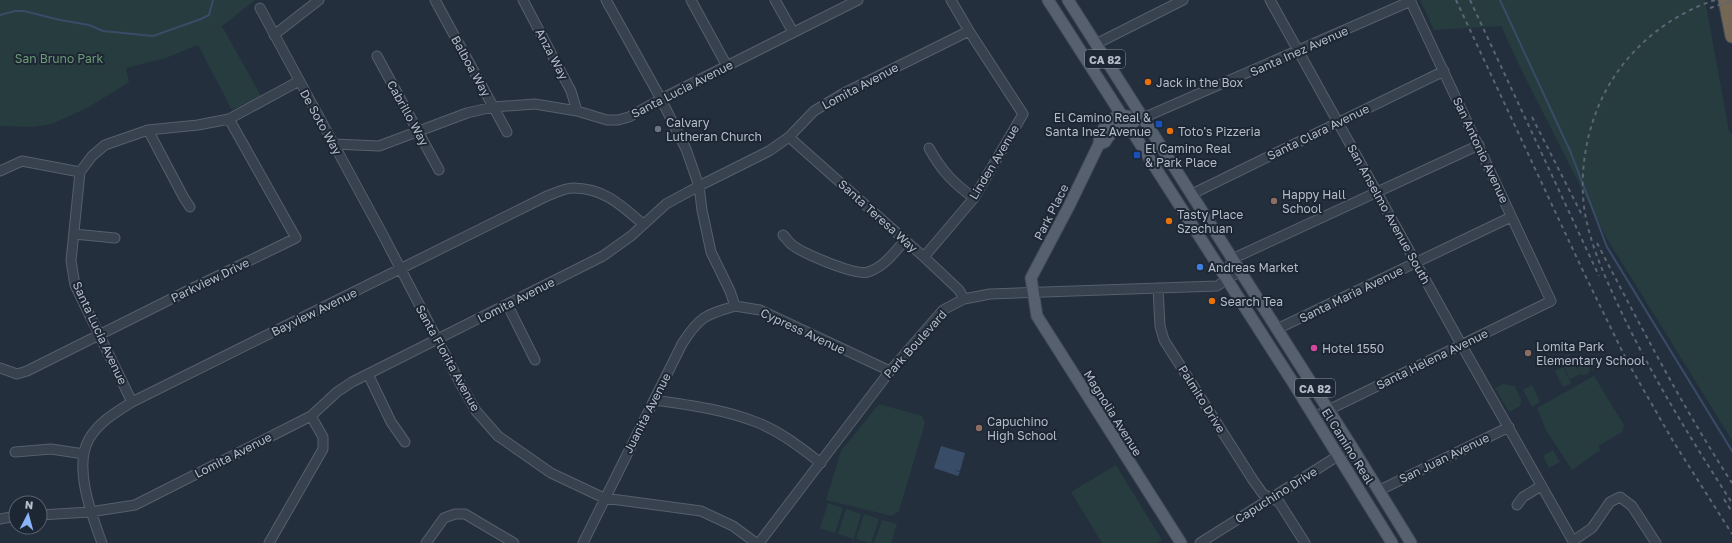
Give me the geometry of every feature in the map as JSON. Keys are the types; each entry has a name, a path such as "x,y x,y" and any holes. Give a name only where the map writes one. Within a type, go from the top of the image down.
{"highway":[{"path":"1725,0 1732,36"}],"main road":[{"name":"El Camino Real","path":"1048,0 1314,417 1391,543"},
{"name":"El Camino Real","path":"1068,0 1380,490 1409,538"},
{"path":"1124,119 1143,118"},
{"name":"Park Place","path":"1032,293 1031,278 1069,206 1099,144 1099,138 1106,125 1124,119"},
{"name":"Magnolia Avenue","path":"1032,293 1037,316 1181,543"}],"street":[{"path":"274,35 319,0"},
{"name":"Balboa Way","path":"435,0 507,132"},
{"name":"Anza Way","path":"523,0 572,91 577,111"},
{"path":"606,0 661,99 686,149 699,186 702,210 711,252 730,291 735,306"},
{"path":"691,0 727,66"},
{"path":"775,0 793,32"},
{"name":"Santa Lucia Avenue","path":"334,144 379,146 467,113 493,107 535,104 577,111 607,120 618,120 629,116 858,0"},
{"name":"Linden Avenue","path":"924,257 974,198 1023,114 968,31 951,0"},
{"path":"1096,44 1183,0"},
{"name":"San Anselmo Avenue South","path":"1270,0 1461,344 1574,542"},
{"name":"Santa Inez Avenue","path":"1143,118 1298,52 1411,1"},
{"name":"San Antonio Avenue","path":"1411,1 1551,301"},
{"name":"De Soto Way","path":"260,8 298,81 383,235"},
{"name":"Lomita Avenue","path":"48,515 90,512 135,505 311,416 337,392 368,374 602,256 631,236 666,204 769,152 789,137 814,111 838,96 968,31"},
{"name":"Cabrillo Way","path":"376,56 439,170"},
{"name":"Santa Clara Avenue","path":"1192,194 1444,71"},
{"path":"0,171 22,161 80,172 92,156 105,145 148,130 229,119 298,81"},
{"name":"Parkview Drive","path":"0,368 17,374 27,371 99,334 296,238 229,119"},
{"path":"148,130 190,207"},
{"name":"Santa Teresa Way","path":"789,137 924,257 959,290 964,299"},
{"path":"1226,279 1232,258 1479,145"},
{"path":"929,148 937,162 954,184 974,198"},
{"name":"Santa Lucia Avenue","path":"80,172 71,261 75,285 132,402"},
{"name":"Bayview Avenue","path":"102,543 90,512 84,481 84,454 88,440 105,419 132,402 547,196 572,188 599,191 620,204 643,224"},
{"name":"Santa Maria Avenue","path":"1277,329 1511,217"},
{"path":"74,234 115,238"},
{"name":"Santa Florita Avenue","path":"383,235 476,411 498,436 551,473 604,498 701,511 733,526 758,543"},
{"path":"783,235 792,244 799,248 841,268 866,273 878,268 888,260 904,240"},
{"name":"Park Boulevard","path":"758,543 821,463 890,371 943,310 964,299 990,294 1217,286 1240,271"},
{"name":"Palmito Drive","path":"1158,288 1160,326 1164,340 1253,480 1263,494 1279,502 1304,543"},
{"name":"Santa Helena Avenue","path":"1314,417 1551,301"},
{"path":"508,304 535,360"},
{"name":"Cypress Avenue","path":"735,306 760,310 890,371"},
{"name":"Juanita Avenue","path":"583,543 604,498 682,344 693,326 709,314 735,306"},
{"path":"368,374 391,422 405,442"},
{"path":"654,400 714,409 757,422 789,439 821,463"},
{"path":"269,543 323,449 323,436 311,416"},
{"name":"San Juan Avenue","path":"1380,490 1509,427"},
{"name":"Capuchino Drive","path":"1200,543 1352,447"},
{"path":"15,452 51,449 84,454"},
{"path":"1517,505 1523,496 1541,486"},
{"path":"1574,542 1592,528 1610,502 1620,497 1632,506 1656,543"},
{"path":"426,543 444,518 455,514 465,514 512,543"},
{"path":"1391,543 1409,538"}],"green space":[{"name":"San Bruno Park","path":"0,0 255,0 222,26 261,96 232,110 198,45 166,58 126,68 129,82 89,107 52,124 33,127 0,126"},
{"path":"1420,0 1705,0 1729,131 1732,134 1732,440 1606,237 1519,65 1501,26 1434,30"},
{"path":"1569,354 1580,374 1570,379 1560,359"},
{"path":"1582,363 1586,363 1590,369 1586,375 1582,375 1578,371 1578,367"},
{"path":"1563,367 1571,383 1563,387 1555,371"},
{"path":"1594,376 1624,425 1622,432 1598,446 1600,450 1572,470 1546,430 1537,408"},
{"path":"1503,384 1515,386 1521,400 1520,406 1509,412 1495,388"},
{"path":"1532,385 1540,402 1532,407 1523,390"},
{"path":"879,404 922,416 925,423 899,511 892,516 826,500 841,451"},
{"path":"1553,450 1560,462 1549,468 1543,456"},
{"path":"1116,465 1162,540 1157,543 1102,543 1071,492"},
{"path":"828,503 843,508 835,533 820,528"},
{"path":"846,509 861,514 854,539 838,534"},
{"path":"864,514 879,519 871,543 856,539"},
{"path":"882,520 897,524 891,543 874,543"}],"water":[{"path":"941,446 965,453 960,471 954,470 960,472 958,476 934,468"}],"waterway":[{"path":"0,15 15,11 24,11 60,20 89,25 103,31 153,36 209,15 213,0"},
{"path":"1500,0 1571,153 1607,247 1732,451"}],"railway":[{"path":"1456,0 1583,271 1627,361 1673,441 1732,534"},
{"path":"1470,0 1599,276"},
{"path":"1715,0 1670,21 1657,31 1632,53 1612,80 1597,109 1592,125 1585,157 1583,190 1584,207 1589,233 1603,271 1619,307 1658,382 1732,503"},
{"path":"1710,8 1732,1"},
{"path":"1532,117 1583,217"},
{"path":"1597,243 1645,335 1696,425 1732,483"},
{"path":"1724,499 1732,512"}],"place":[{"name":"Jack in the Box","path":"1148,82"},
{"name":"El Camino Real & Santa Inez Avenue","path":"1159,124"},
{"name":"Calvary Lutheran Church","path":"658,129"},
{"name":"Toto's Pizzeria","path":"1170,131"},
{"name":"El Camino Real & Park Place","path":"1137,155"},
{"name":"Happy Hall School","path":"1274,201"},
{"name":"Tasty Place Szechuan","path":"1169,221"},
{"name":"Andreas Market","path":"1200,267"},
{"name":"Search Tea","path":"1212,301"},
{"name":"Hotel 1550","path":"1314,348"},
{"name":"Lomita Park Elementary School","path":"1528,353"},
{"name":"Capuchino High School","path":"979,428"}]}
